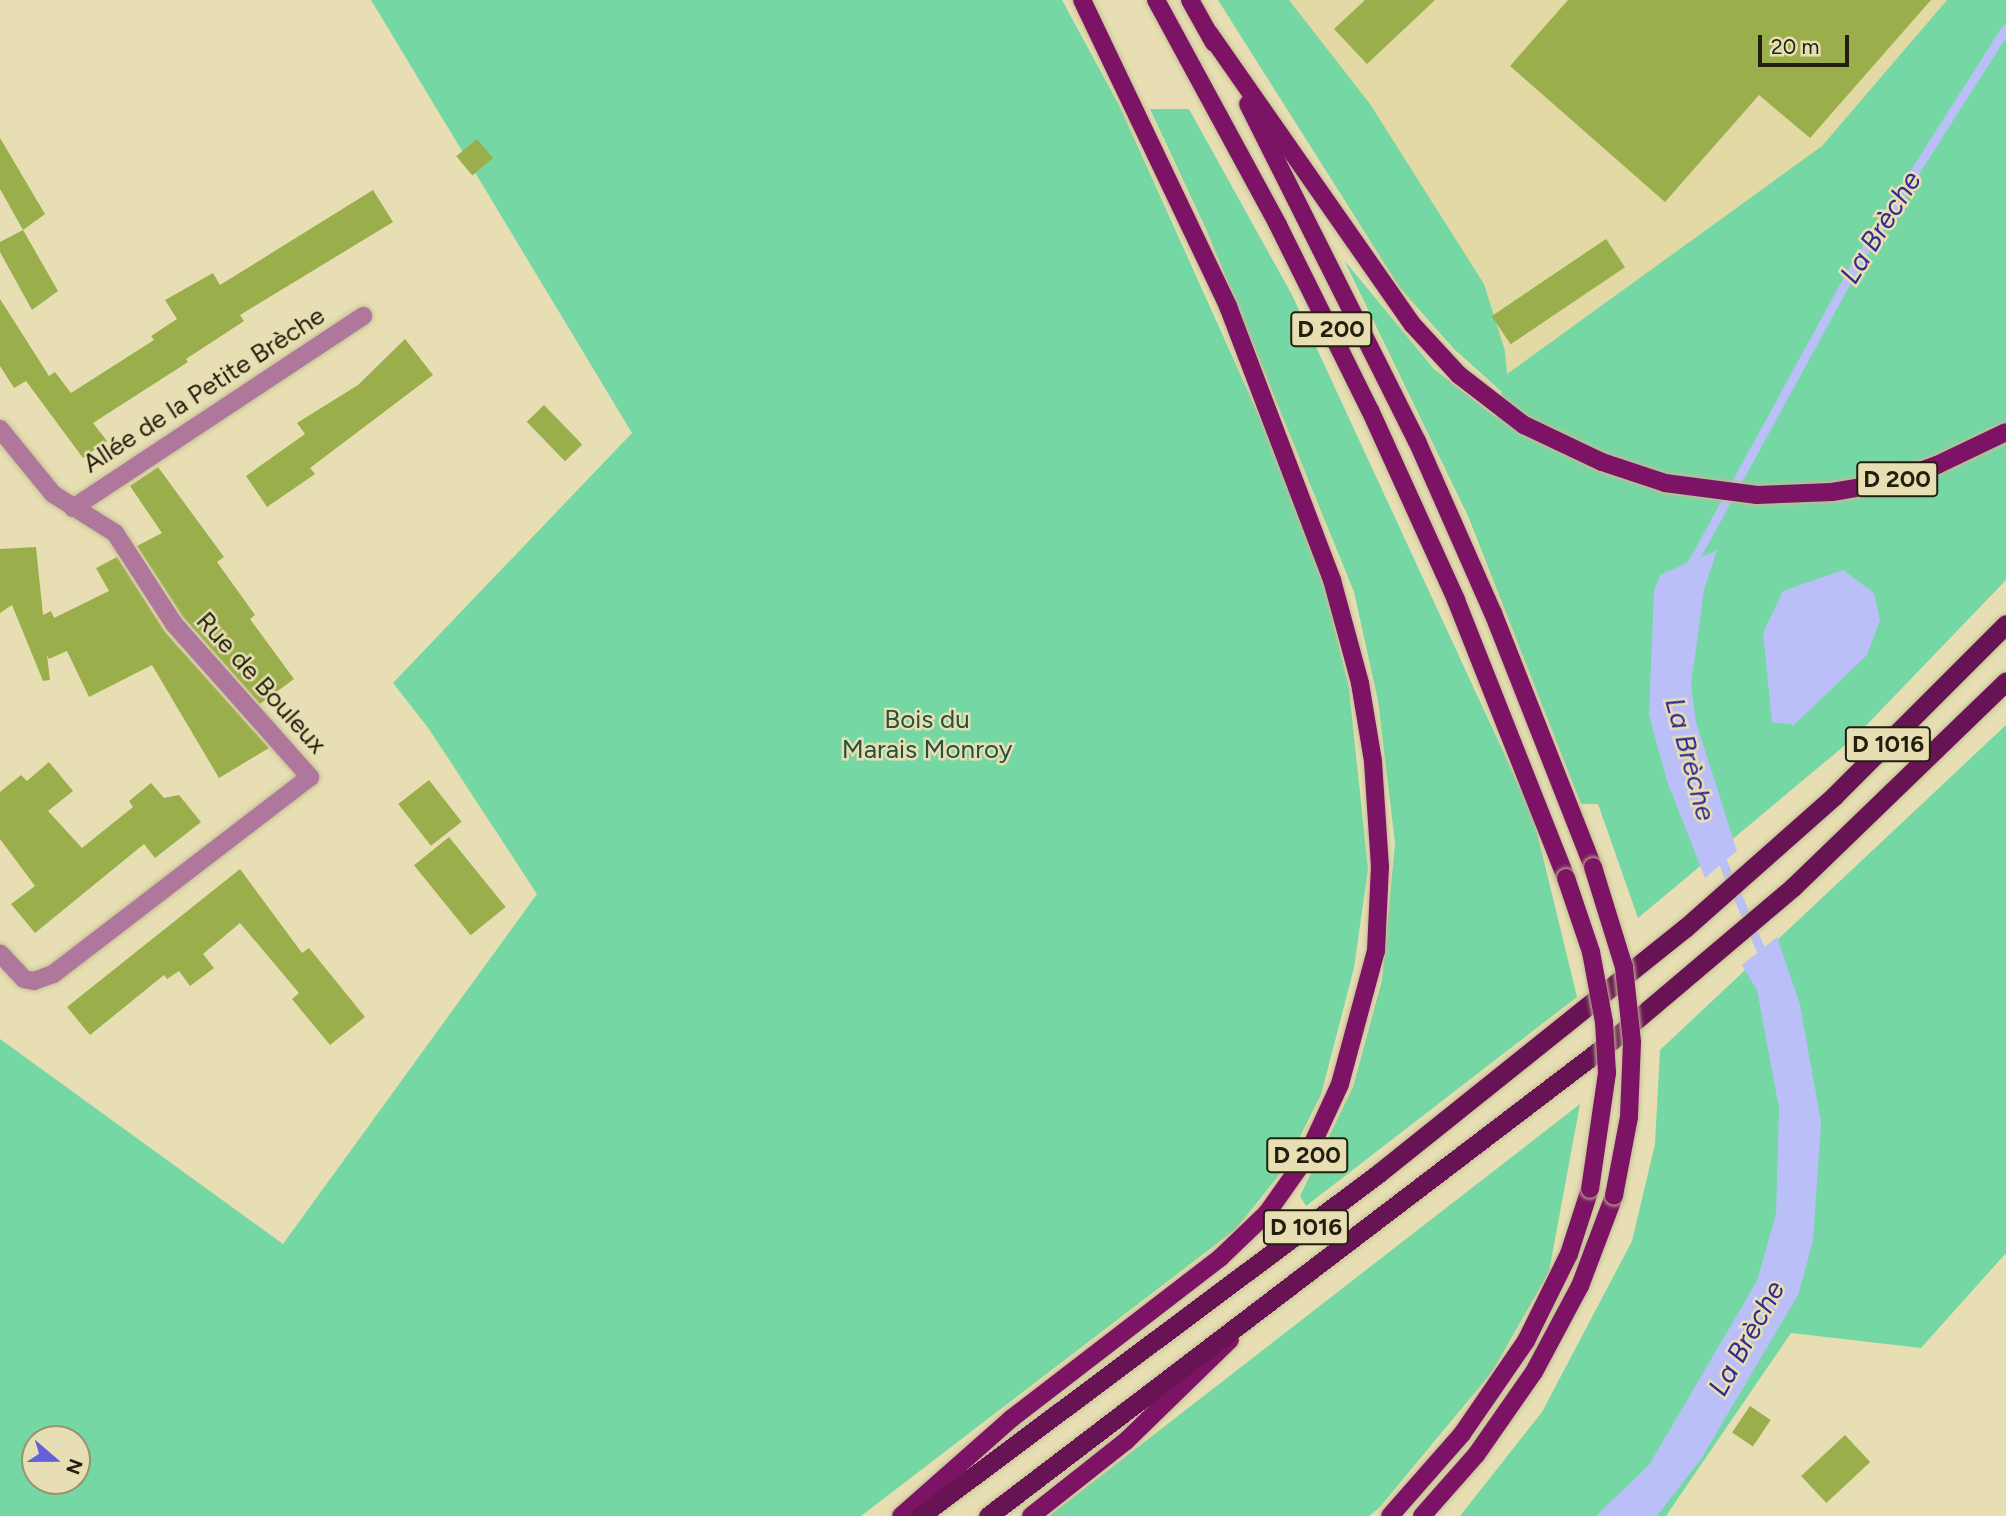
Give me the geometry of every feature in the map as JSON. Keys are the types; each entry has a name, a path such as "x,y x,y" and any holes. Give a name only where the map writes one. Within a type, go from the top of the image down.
{"highway":[{"name":"D 1016","path":"920,1516 1379,1173 1685,928 1765,859 1875,757 2006,624"},
{"name":"D 1016","path":"988,1516 1482,1144 1700,966 1793,887 2006,681"}],"main road":[{"name":"D 200","path":"901,1516 1012,1419 1220,1258 1267,1213 1306,1158 1340,1084 1376,951 1380,880 1373,761 1360,683 1332,580 1228,306 1082,0"},
{"name":"D 200","path":"1156,0 1278,225 1370,410 1456,600 1566,878 1591,952 1605,1035 1603,1123 1590,1189 1569,1254 1526,1340 1462,1434 1390,1516"},
{"name":"D 200","path":"1190,0 1328,259 1422,451 1493,612 1593,867 1624,967 1632,1042 1629,1117 1614,1196 1580,1286 1534,1372 1476,1455 1422,1516"},
{"name":"D 200","path":"1209,33 1396,303 1459,375 1524,425 1602,462 1665,483 1780,495 1886,482 1937,465 2006,432"},
{"path":"1031,1516 1159,1411 1252,1317"}],"street":[{"name":"Allée de la Petite Brèche","path":"73,508 363,316"},
{"name":"Rue de Bouleux","path":"0,429 41,482 73,508 115,533 174,624 310,777 53,974 33,981 23,979 0,953"}],"shaded area":[{"path":"1244,0 1947,0 1822,146 1507,374"}],"green space":[{"name":"Bois du Marais Monroy","path":"371,0 1062,0 1120,107 1260,418 1324,583 1349,688 1368,869 1354,968 1321,1095 1283,1170 1236,1229 861,1516 0,1516 0,1039 283,1244 537,894 429,729 393,683 632,433"},
{"path":"1218,0 1289,0 1370,104 1484,284 1505,351 1507,374 1822,146 1947,0 2006,0 2006,580 1856,736 1638,918 1598,804 1581,804 1468,516 1344,260 1434,369 1496,417 1502,392 1454,349 1400,288"},
{"path":"1150,109 1189,109 1292,295 1533,816 1577,997 1306,1206 1300,1196 1353,1087 1382,980 1395,843 1378,701 1354,592 1206,229"},
{"path":"2006,725 2006,1253 1921,1348 1791,1333 1666,1516 1460,1516 1542,1412 1632,1241 1655,1144 1660,1050"},
{"path":"1580,1104 1549,1272 1492,1372 1379,1508 1369,1516 1049,1516"}],"water":[{"name":"La Brèche","path":"1717,550 1704,590 1691,685 1696,722 1737,851 1705,878 1667,781 1649,715 1654,591 1660,575"},
{"path":"1843,570 1874,593 1880,620 1867,655 1794,725 1772,722 1763,633 1783,591"},
{"name":"La Brèche","path":"1777,937 1800,1005 1821,1122 1813,1241 1798,1295 1701,1459 1657,1516 1596,1516 1649,1465 1757,1281 1776,1214 1779,1108 1757,990 1742,965"}],"building":[{"path":"1365,0 1435,0 1367,64 1334,29"},
{"path":"1568,0 1931,0 1810,138 1759,95 1665,202 1510,66"},
{"path":"0,138 45,214 23,230 0,189"},
{"path":"477,139 493,158 472,176 456,156"},
{"path":"373,190 393,222 240,315 244,321 186,359 188,362 93,423 107,441 83,458 26,381 14,388 0,366 0,299 49,376 55,372 71,393 154,340 151,336 177,319 165,300 213,273 220,285"},
{"path":"23,230 58,291 32,310 0,252 0,242"},
{"path":"1606,239 1625,267 1511,344 1492,316"},
{"path":"405,339 433,375 310,468 315,474 267,507 246,476 305,434 297,423 358,385"},
{"path":"544,405 582,445 565,461 527,422"},
{"path":"158,467 224,557 217,562 255,615 250,619 294,679 260,704 183,617 137,546 162,533 130,486"},
{"path":"36,547 43,615 51,611 54,618 109,591 96,568 117,557 165,632 269,748 219,778 152,665 89,697 67,651 49,659 47,655 50,680 43,681 12,605 0,613 0,549"},
{"path":"49,762 73,791 48,811 82,848 133,807 129,801 151,783 164,798 179,795 201,822 155,858 144,844 35,933 11,904 35,886 0,839 0,792 21,775 27,781"},
{"path":"429,780 462,822 431,846 398,804"},
{"path":"449,837 506,907 471,935 414,865"},
{"path":"240,869 302,953 309,948 365,1017 330,1045 292,999 299,993 240,923 203,954 214,968 190,986 179,971 167,979 164,975 90,1035 67,1007"},
{"path":"1750,1406 1771,1420 1753,1447 1732,1433"},
{"path":"1845,1435 1870,1462 1826,1503 1801,1476"}],"waterway":[{"name":"La Brèche","path":"1687,572 1855,265 2006,28"},
{"name":"La Brèche","path":"1719,854 1765,960"}]}
